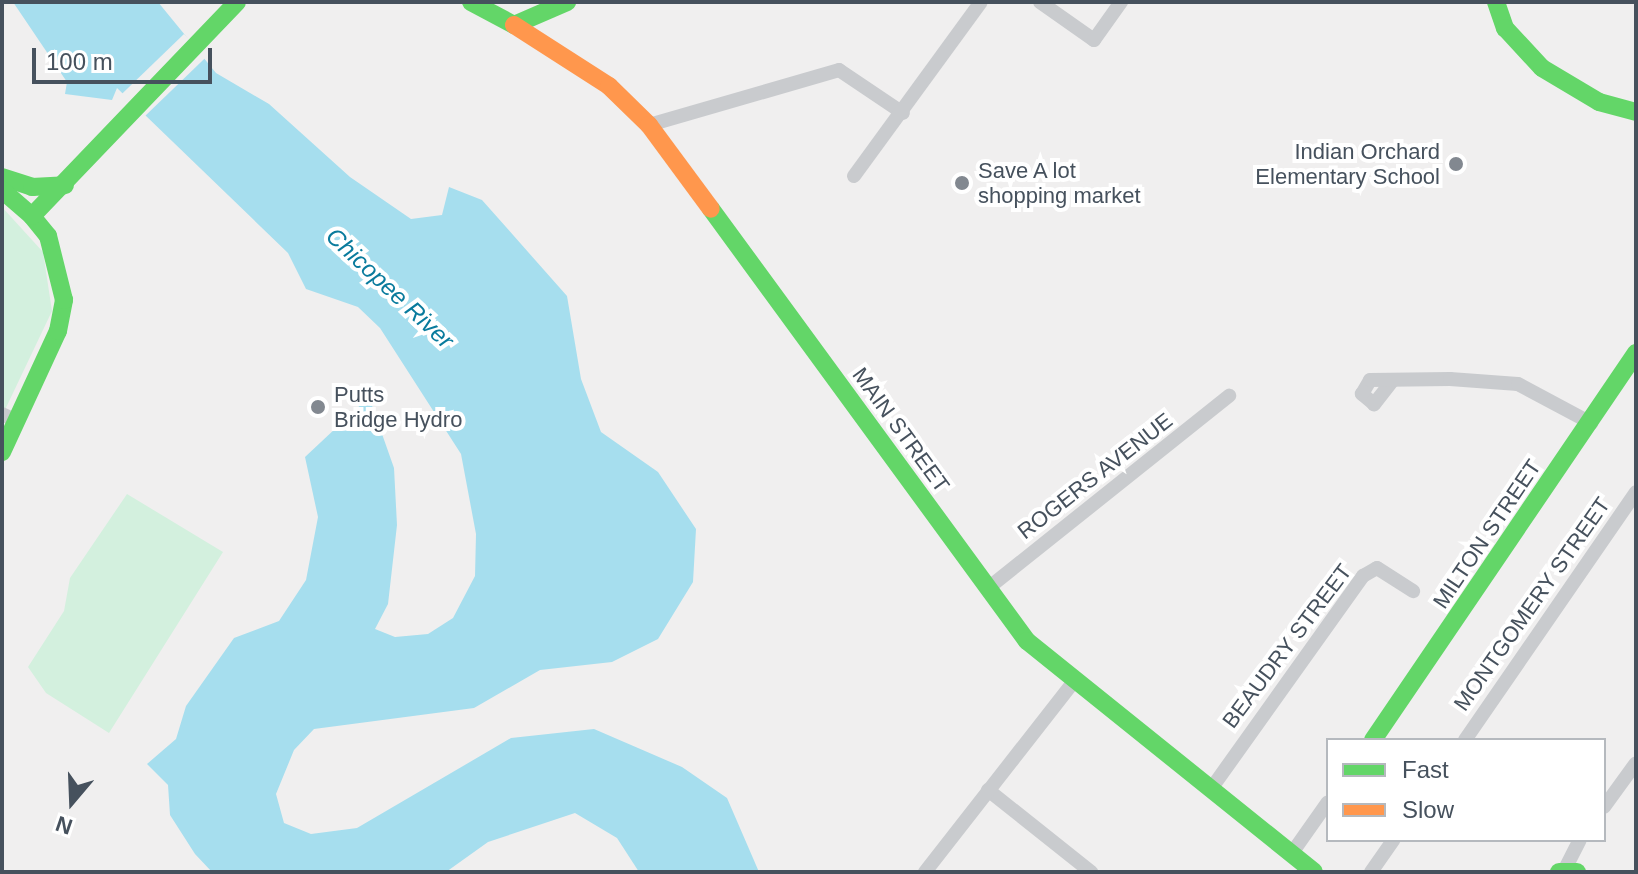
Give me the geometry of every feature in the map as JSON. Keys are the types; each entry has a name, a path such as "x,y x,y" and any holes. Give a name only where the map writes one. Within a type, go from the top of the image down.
{"main road":[{"name":"MAIN STREET","path":"471,2 514,25 609,86 649,125 1027,641 1314,872"},
{"path":"514,25 566,2"},
{"path":"1496,2 1505,28 1542,68 1599,102 1636,112"},
{"path":"32,216 236,5"},
{"path":"2,177 32,187 65,185"},
{"path":"2,452 10,418 58,331 62,275 57,218 65,185"},
{"path":"2,190 32,216 62,275"},
{"name":"MILTON STREET","path":"1374,738 1636,353"}],"street":[{"path":"854,176 903,113 981,2"},
{"path":"1040,2 1094,40 1121,2"},
{"path":"649,125 839,70 903,113"},
{"path":"1393,380 1529,387 1591,423"},
{"name":"ROGERS AVENUE","path":"987,589 1229,396"},
{"name":"MONTGOMERY STREET","path":"1466,738 1636,492"},
{"name":"BEAUDRY STREET","path":"1211,789 1363,576 1377,568 1413,591"},
{"path":"925,872 1075,680"},
{"path":"1606,804 1636,763"},
{"path":"988,790 1091,872"},
{"path":"1292,853 1326,805"},
{"path":"1371,872 1392,842"},
{"path":"1567,870 1579,842"}],"green space":[{"path":"2,207 43,252 52,311 3,414"},
{"path":"127,494 223,552 109,733 46,693 28,667 64,611 70,578"}],"water":[{"name":"Chicopee River","path":"13,2 158,2 216,73 269,104 350,177 411,219 442,215 449,187 482,200 567,296 581,379 601,432 658,472 696,529 693,582 658,639 612,662 540,670 474,708 314,729 294,750 276,794 284,823 311,834 357,828 511,738 594,729 682,767 727,798 759,872 639,872 617,838 575,813 488,842 446,872 212,872 195,854 170,815 168,785 147,764 176,739 186,706 234,638 279,621 306,580 318,517 305,457 369,397 394,468 397,525 388,604 375,629 395,637 428,634 453,618 475,576 476,534 461,454 380,328 358,307 306,289 288,253 117,88 112,100 65,94 67,82"}],"pier":[{"path":"184,34 206,57 142,119 120,96"}],"traffic: fast":[{"path":"2,452 58,331 64,300 48,236 32,216 237,2"},
{"path":"471,2 514,25 567,2"},
{"path":"1496,2 1505,28 1542,68 1599,102 1636,112"},
{"path":"2,177 32,187 65,185"},
{"path":"2,190 32,216"},
{"path":"711,209 1027,641 1314,872"},
{"path":"1374,738 1636,353"},
{"path":"1559,872 1577,872"}],"traffic: slow":[{"path":"514,25 609,86 649,125 711,209"}],"place":[{"name":"Indian Orchard Elementary School","path":"1456,164"},
{"name":"Save A lot shopping market","path":"962,183"},
{"name":"Putts Bridge Hydro","path":"318,407"}]}
